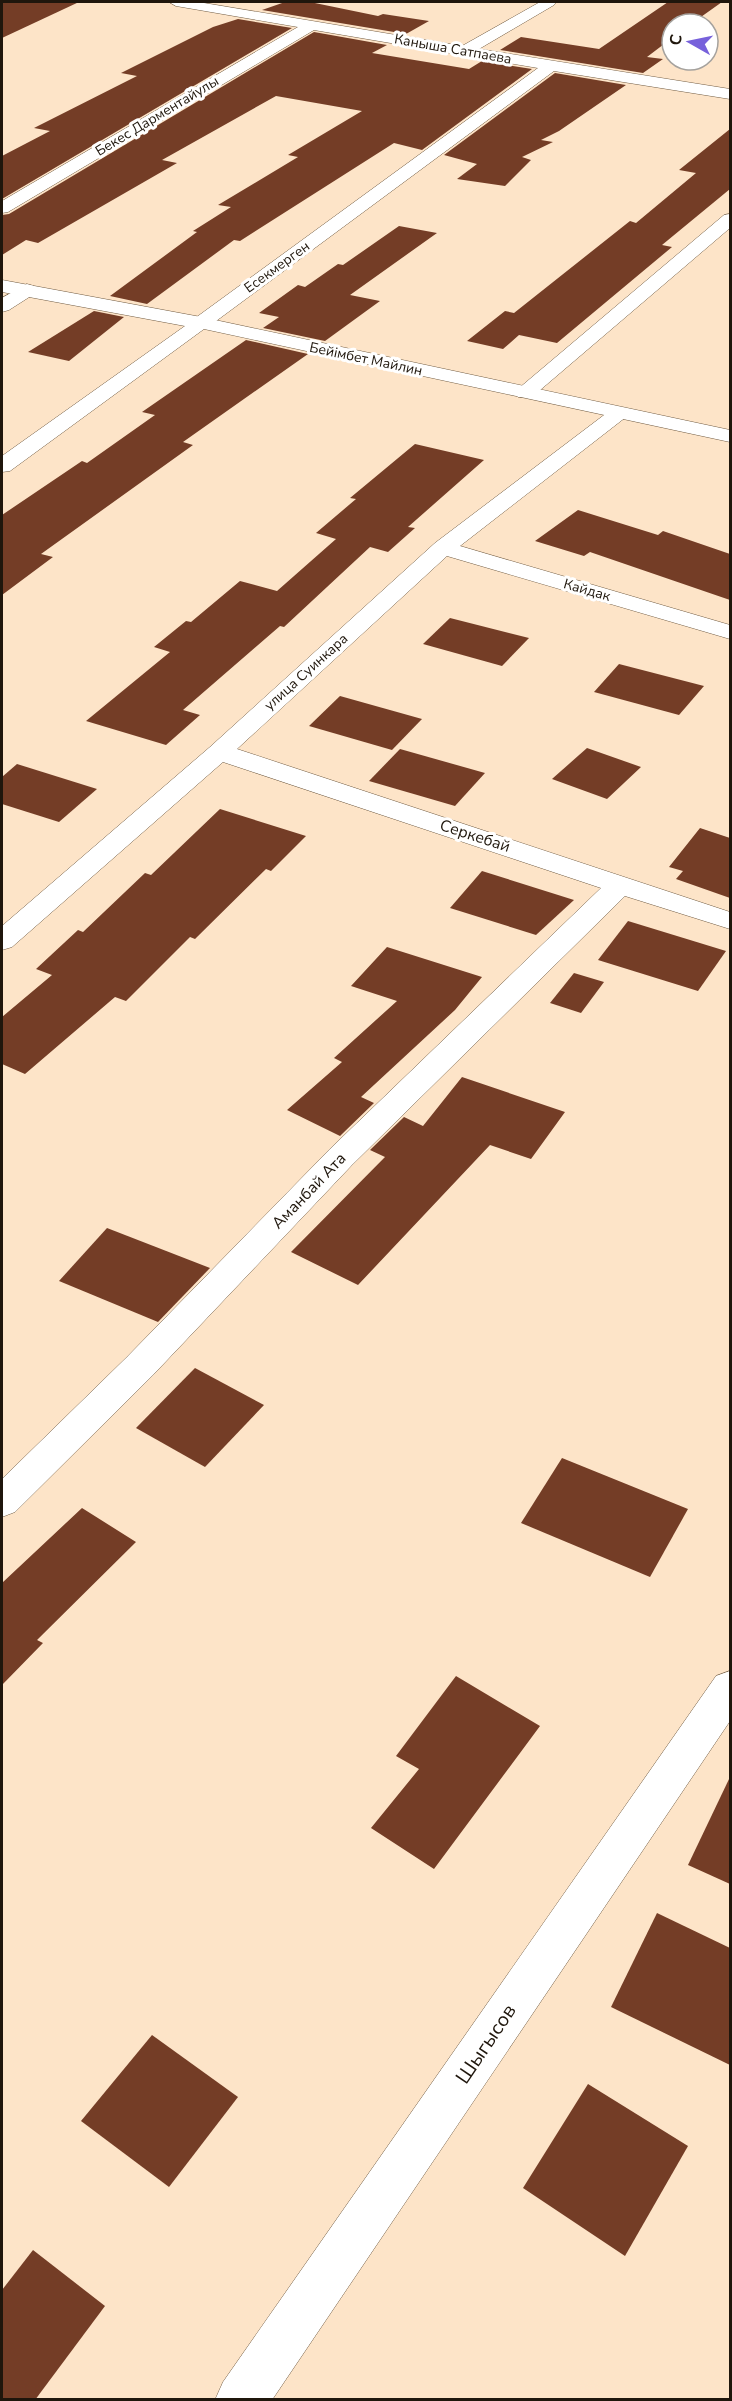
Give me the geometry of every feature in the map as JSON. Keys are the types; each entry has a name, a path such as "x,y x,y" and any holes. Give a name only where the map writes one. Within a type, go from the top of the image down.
{"street":[{"name":"Каныша Сатпаева","path":"176,2 730,94"},
{"path":"465,51 549,2"},
{"name":"Бекес Дарментайулы","path":"2,208 312,25"},
{"name":"Eсекмерген","path":"2,465 201,323 551,66"},
{"path":"525,393 721,237 730,219"},
{"name":"Бейімбет Майлин","path":"2,286 201,323 730,436"},
{"path":"2,306 27,290"},
{"name":"улица Суинкара","path":"2,941 219,752 442,548 619,413"},
{"name":"Кайдак","path":"442,548 730,632"},
{"name":"Серкебай","path":"219,752 730,921"},
{"name":"Аманбай Ата","path":"2,1502 140,1366 341,1157 621,884"},
{"name":"Шыгысов","path":"242,2400 730,1688"}],"building":[{"path":"2,2 79,2 2,38"},
{"path":"285,2 310,2 378,16 383,14 429,21 406,34 262,10"},
{"path":"668,2 722,2 708,12 660,12 660,47 647,57 660,59 660,61 643,73 500,50 521,37 599,49"},
{"path":"238,19 292,28 2,199 2,156 50,131 34,128 137,76 121,73 213,27"},
{"path":"314,32 387,45 372,53 469,69 482,61 532,69 422,150 394,143 240,241 234,240 147,304 110,296 197,232 193,231 231,207 218,205 298,157 288,155 362,111 276,96 162,160 177,163 38,243 26,240 2,255 2,215 9,214"},
{"path":"555,73 626,85 559,131 541,140 553,142 522,157 531,160 505,186 457,179 477,164 444,155"},
{"path":"730,129 730,189 662,245 672,247 557,343 519,335 503,349 467,341 505,311 514,313 630,221 636,223 696,173 679,170"},
{"path":"399,226 437,233 350,295 380,301 325,341 263,328 279,317 259,313 298,285 305,287 338,264 343,265"},
{"path":"94,311 124,317 69,361 28,352"},
{"path":"246,340 308,354 183,442 193,445 41,554 53,557 2,595 2,515 82,461 87,463 155,415 142,412"},
{"path":"415,444 484,460 408,527 415,528 388,552 370,547 284,627 280,626 183,710 200,715 166,745 86,721 170,652 154,647 186,621 191,622 240,581 277,591 336,539 316,533 356,499 350,498"},
{"path":"578,510 658,535 663,531 730,554 730,600 590,552 584,556 535,541"},
{"path":"450,618 529,638 502,666 423,644"},
{"path":"619,664 704,686 679,715 594,692"},
{"path":"340,696 422,719 392,750 309,726"},
{"path":"587,748 641,767 607,799 552,779"},
{"path":"400,749 485,773 455,806 369,781"},
{"path":"17,764 97,789 59,822 2,804 2,777"},
{"path":"220,809 306,836 271,871 266,869 195,939 190,937 126,1001 115,997 25,1074 2,1064 2,1017 52,975 36,969 78,930 83,932 145,873 151,875"},
{"path":"700,828 730,838 730,898 676,879 683,871 669,867"},
{"path":"482,871 574,900 536,935 450,908"},
{"path":"628,921 726,951 698,991 598,960"},
{"path":"387,947 482,977 455,1010 361,1097 374,1103 340,1136 287,1110 342,1062 334,1058 397,1001 351,986"},
{"path":"574,973 604,982 581,1013 550,1003"},
{"path":"462,1077 565,1112 531,1159 490,1145 358,1285 291,1252 385,1157 370,1150 404,1117 423,1126"},
{"path":"107,1228 210,1268 158,1322 59,1281"},
{"path":"195,1368 264,1405 205,1467 136,1428"},
{"path":"562,1458 688,1509 650,1577 521,1523"},
{"path":"82,1508 136,1542 37,1640 43,1643 2,1685 2,1583"},
{"path":"456,1676 540,1726 434,1869 371,1828 419,1769 396,1756"},
{"path":"730,1777 730,1884 688,1865"},
{"path":"657,1913 730,1948 730,2065 611,2007"},
{"path":"152,2035 238,2097 169,2187 81,2121"},
{"path":"588,2084 688,2146 625,2256 523,2188"},
{"path":"33,2250 105,2306 35,2400 2,2400 2,2290"}]}
